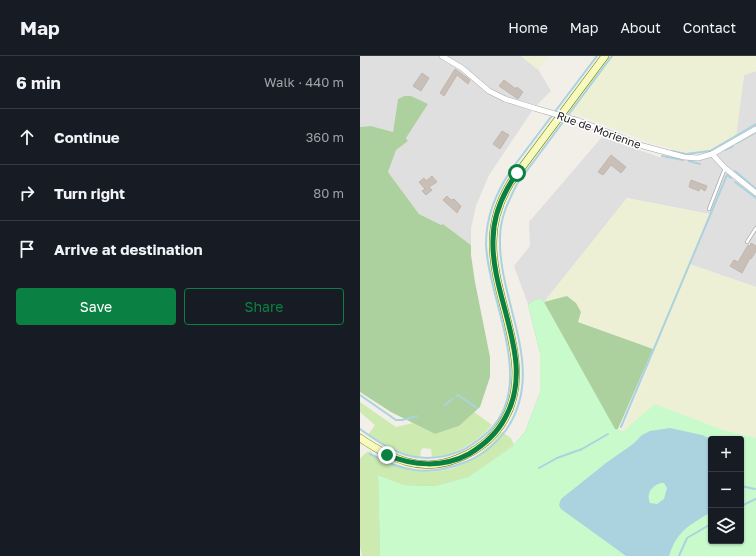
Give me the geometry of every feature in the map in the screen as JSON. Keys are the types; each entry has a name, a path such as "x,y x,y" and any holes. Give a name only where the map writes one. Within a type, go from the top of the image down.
{"main road":[{"path":"360,438 378,450 396,459 416,464 440,463 456,459 487,442 503,422 513,398 516,383 516,369 515,354 494,259 493,233 496,214 502,198 511,182 605,56"}],"street":[{"name":"Rue de Morienne","path":"442,56 462,68 489,91 505,99 579,121 643,146 684,157 698,158 712,154 756,129"},
{"path":"712,154 725,168 756,193"}],"lane":[{"path":"709,209 725,168"},
{"path":"747,242 756,228"}],"shaded area":[{"path":"360,56 521,56 538,69 551,91 534,108 489,175 476,206 471,228 471,245 443,224 441,226 419,214 388,172 396,149 408,141 406,138 428,104 404,96 398,99 393,132 371,126 360,127"},
{"path":"756,71 756,287 689,264 709,214 627,198 544,302 539,298 528,304 514,266 530,246 529,222 602,137 659,157 689,160 735,138 744,75"}],"green space":[{"path":"521,56 550,56 537,69"},
{"path":"611,56 756,56 756,71 744,75 736,138 703,152 684,152 650,143 569,111"},
{"path":"404,96 411,96 428,104 406,138 408,141 396,150 388,172 419,214 441,225 443,224 471,245 475,282 490,357 490,377 480,407 459,426 435,434 391,412 360,392 360,127 371,126 393,132 398,99"},
{"path":"627,198 709,214 689,264 756,287 756,438 723,430 655,404 624,431 622,431 645,376 653,349 578,321 544,302"},
{"path":"567,296 576,303 581,312 578,322 653,349 617,431 380,556 378,475 405,485 435,486 468,477 512,447 525,432 540,393 540,353 528,304 539,298 544,302"},
{"path":"539,298 544,302 615,429 624,431 655,404 723,430 756,438 756,556 380,556 378,475 405,485 435,486 468,477 512,447 525,432 540,393 540,353 528,304"},
{"path":"360,402 396,427 413,423 435,434 459,426 474,412 492,425 479,438 457,451 432,457 431,449 423,448 421,450 420,457 393,449 368,435 375,425 360,412"},
{"path":"502,432 511,438 514,445 468,477 435,486 405,486 379,476 380,556 362,556 360,547 360,459 365,454 372,452 371,454 389,463 407,469 441,471 457,467 473,459 488,447"}],"water":[{"path":"670,428 708,438 708,514 690,525 680,534 672,547 669,556 626,556 561,509 559,505 561,499 606,463 633,444 642,435 650,431","holes":["664,483 667,488 664,499 657,504 650,503 649,494 654,486"]}],"building":[{"path":"455,69 470,80 468,84 457,75 444,96 440,93"},
{"path":"422,73 429,78 421,91 413,86"},
{"path":"504,80 516,89 517,87 523,92 518,99 499,86"},
{"path":"502,131 509,135 500,149 493,144"},
{"path":"611,155 626,167 621,173 611,165 603,175 598,172"},
{"path":"432,176 437,182 429,187 432,190 426,195 422,191 425,189 419,182 424,178 426,181"},
{"path":"691,180 707,186 705,191 700,188 699,191 689,187"},
{"path":"447,196 451,200 454,199 461,206 457,213 443,200"},
{"path":"751,243 756,246 756,251 751,259 750,258 742,273 730,266 734,260 738,262 748,245 750,246"}],"waterway":[{"path":"360,429 383,444 406,455 430,458 458,452 470,446 488,432 502,413 509,391 510,367 506,342 489,267 486,234 490,214 496,196 511,170 597,56"},
{"path":"370,454 393,465 404,468 427,471 438,470 463,463 481,454 497,441 506,430 518,407 522,383 522,360 501,262 501,224 517,184 612,56"},
{"path":"710,151 756,124"},
{"path":"737,143 756,132"},
{"path":"725,150 733,146"},
{"path":"672,151 686,154 709,151"},
{"path":"662,156 683,160"},
{"path":"689,161 700,164"},
{"path":"735,171 756,189"},
{"path":"621,427 727,175 731,178"},
{"path":"735,182 756,198"},
{"path":"360,395 396,420 417,416"},
{"path":"457,396 458,395 477,408"},
{"path":"445,405 452,399"},
{"path":"539,468 557,458 582,449 608,434"},
{"path":"744,487 755,489"},
{"path":"744,505 756,499"},
{"path":"679,556 687,538 708,526"}],"route":[{"path":"387,455 416,464 448,462 464,456 487,442 503,422 511,406 515,390 516,362 495,266 493,233 499,206 506,190 517,173"}]}
